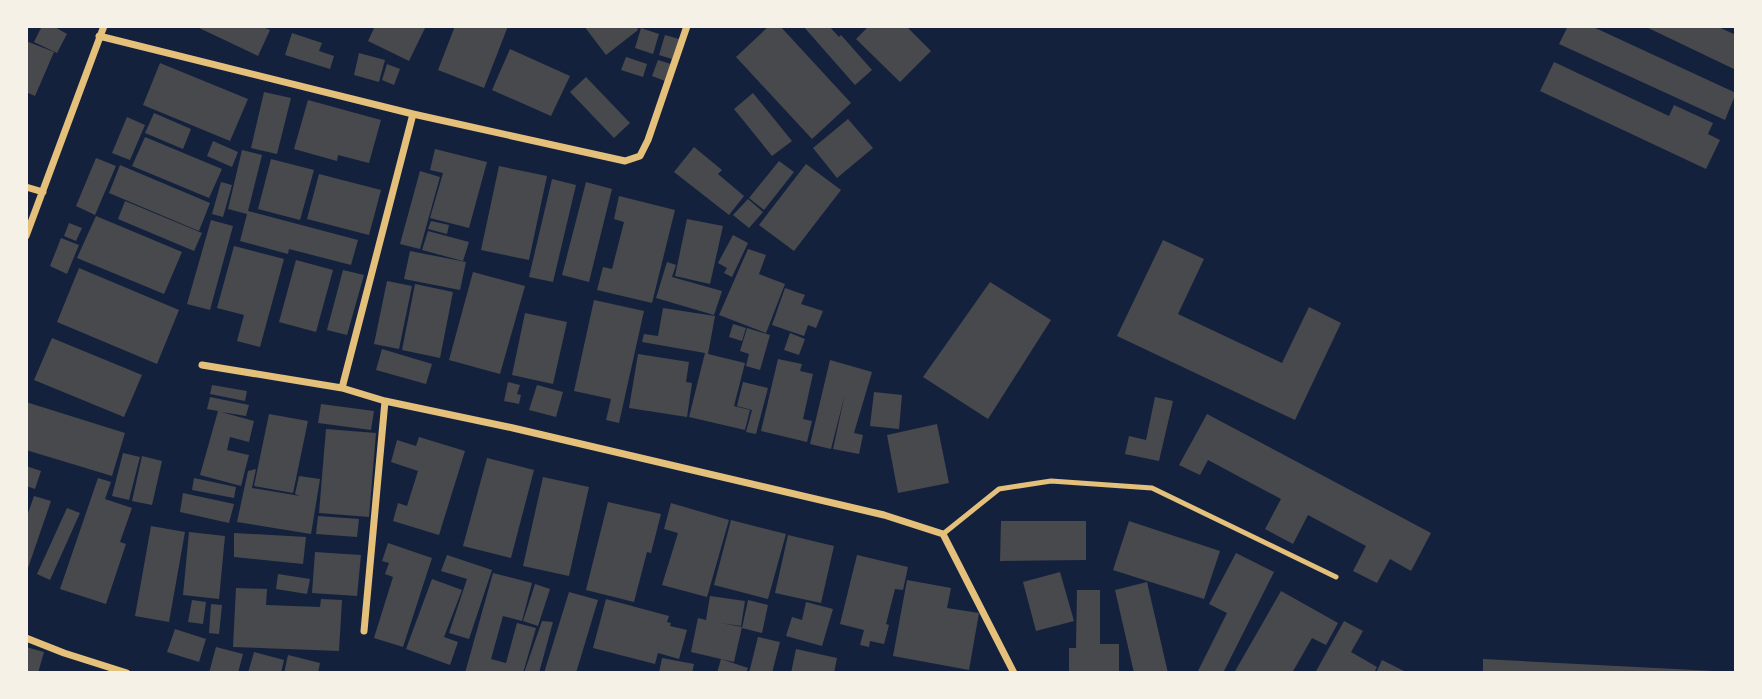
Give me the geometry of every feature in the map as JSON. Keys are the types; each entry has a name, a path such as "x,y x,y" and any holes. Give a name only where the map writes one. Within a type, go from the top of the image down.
{"street":[{"path":"26,236 104,26"},
{"path":"99,36 413,114 625,161 640,156 648,140 687,26"},
{"path":"342,388 413,114"},
{"path":"26,187 43,192"},
{"path":"202,365 342,388 385,401 513,428 884,515 943,534 1014,673"},
{"path":"364,631 385,401"},
{"path":"26,638 127,673"}],"lane":[{"path":"943,534 999,489 1051,481 1153,488 1336,576"}],"building":[{"path":"42,26 53,26 67,34 57,53 34,42"},
{"path":"195,26 261,26 270,30 258,56"},
{"path":"375,26 426,26 409,61 368,41"},
{"path":"455,26 508,26 484,88 438,70"},
{"path":"584,26 640,26 606,55"},
{"path":"769,26 780,26 851,103 812,139 736,57"},
{"path":"803,26 829,26 839,37 841,35 872,70 855,85"},
{"path":"869,26 906,26 931,51 900,82 856,39"},
{"path":"1568,26 1591,26 1736,93 1725,120 1559,44"},
{"path":"1644,26 1716,26 1736,35 1736,70"},
{"path":"641,28 659,34 653,54 635,48"},
{"path":"292,33 322,43 319,51 334,56 330,69 285,55"},
{"path":"665,35 679,39 672,59 659,55"},
{"path":"26,41 54,52 35,96 26,92"},
{"path":"510,49 570,76 551,116 492,90"},
{"path":"359,53 385,60 379,82 354,75"},
{"path":"626,57 647,64 643,77 621,70"},
{"path":"658,60 671,64 665,81 652,76"},
{"path":"1554,62 1669,116 1674,105 1713,123 1708,134 1720,140 1706,169 1540,91"},
{"path":"160,63 248,99 230,141 143,105"},
{"path":"387,64 400,69 394,85 382,80"},
{"path":"586,77 630,123 614,138 570,92"},
{"path":"264,92 291,98 277,154 251,148"},
{"path":"753,93 792,141 772,156 734,109"},
{"path":"308,100 381,120 369,163 338,155 337,161 294,149"},
{"path":"154,113 191,129 183,149 145,133"},
{"path":"127,117 145,125 130,160 112,153"},
{"path":"848,119 873,148 837,178 813,148"},
{"path":"145,137 222,169 209,198 132,166"},
{"path":"213,141 238,152 232,167 207,156"},
{"path":"694,147 722,170 718,174 744,196 729,215 674,172"},
{"path":"435,149 487,162 469,228 430,218 443,173 430,170"},
{"path":"242,150 262,155 248,211 358,240 351,265 289,249 288,254 240,241 247,214 228,209"},
{"path":"96,158 116,166 95,215 76,206"},
{"path":"271,159 314,170 300,220 258,209"},
{"path":"779,161 794,172 764,210 749,198"},
{"path":"806,164 841,190 794,251 759,225"},
{"path":"120,165 210,203 199,231 109,193"},
{"path":"499,166 547,176 529,260 481,250"},
{"path":"420,171 440,177 420,249 400,244"},
{"path":"319,174 381,190 369,235 307,219"},
{"path":"552,179 576,185 553,282 529,277"},
{"path":"221,182 232,185 223,217 212,214"},
{"path":"586,182 612,189 589,282 562,275"},
{"path":"619,196 675,210 652,303 597,290 603,267 612,269 624,222 614,219"},
{"path":"748,199 763,212 749,228 733,215"},
{"path":"125,201 202,233 194,251 118,219"},
{"path":"96,216 182,252 164,294 77,258"},
{"path":"687,219 723,226 710,284 675,276"},
{"path":"211,220 233,226 210,310 187,304"},
{"path":"431,221 449,225 447,234 428,229"},
{"path":"69,223 82,228 76,241 64,236"},
{"path":"428,231 469,242 463,261 422,250"},
{"path":"733,235 748,243 732,277 724,273 727,268 718,263"},
{"path":"61,238 79,245 67,274 50,266"},
{"path":"1163,240 1204,259 1178,314 1282,363 1309,307 1341,323 1295,420 1117,336"},
{"path":"234,246 284,259 260,347 237,341 244,315 217,308"},
{"path":"748,249 766,255 759,274 785,284 766,333 719,315"},
{"path":"410,251 466,262 460,290 404,279"},
{"path":"296,260 333,270 316,332 279,322"},
{"path":"667,262 676,265 672,277 722,291 714,315 656,298"},
{"path":"79,268 179,310 157,364 57,322"},
{"path":"343,270 364,275 347,335 327,330"},
{"path":"473,272 525,286 500,374 449,360"},
{"path":"387,281 412,286 399,349 374,344"},
{"path":"990,282 1051,320 988,419 923,377"},
{"path":"415,284 453,292 440,358 402,350"},
{"path":"785,288 805,295 801,304 823,311 816,328 808,325 804,336 772,325"},
{"path":"594,300 644,311 619,423 606,420 611,399 574,391"},
{"path":"663,308 715,316 708,354 745,363 734,406 750,410 745,430 689,417 705,353 642,342 644,334 658,336"},
{"path":"525,313 567,322 553,384 512,375"},
{"path":"733,324 746,328 742,341 729,337"},
{"path":"747,328 770,335 760,370 746,366 749,354 740,351"},
{"path":"790,333 805,339 799,355 784,350"},
{"path":"52,338 142,375 124,417 34,380"},
{"path":"382,349 432,364 426,384 376,370"},
{"path":"638,354 689,362 686,382 692,383 687,417 629,408"},
{"path":"778,359 802,364 800,371 813,374 803,419 812,421 807,442 761,431"},
{"path":"830,360 872,372 854,433 863,435 859,454 833,449 845,394 831,449 810,444"},
{"path":"508,382 520,385 517,394 521,395 519,404 504,401"},
{"path":"743,382 768,388 756,434 746,432 752,410 737,406"},
{"path":"212,385 247,391 245,401 210,394"},
{"path":"537,385 563,392 556,417 529,410"},
{"path":"874,392 902,395 899,429 870,426"},
{"path":"210,397 249,405 246,416 221,412 254,421 249,442 230,437 227,450 249,455 241,486 200,475 218,411 207,409"},
{"path":"1155,397 1173,401 1159,461 1125,454 1129,436 1146,440"},
{"path":"26,402 125,433 112,476 26,450"},
{"path":"321,404 374,411 371,430 318,423"},
{"path":"269,414 308,421 293,493 254,486"},
{"path":"1207,414 1431,533 1411,571 1390,559 1377,583 1353,571 1366,546 1308,515 1293,544 1265,529 1281,499 1208,460 1200,475 1179,465"},
{"path":"937,424 949,483 898,493 887,435"},
{"path":"326,429 376,433 369,517 319,513"},
{"path":"419,437 465,451 439,535 393,521 398,503 407,506 418,471 391,462 397,440 416,446"},
{"path":"123,453 140,457 129,500 112,496"},
{"path":"142,456 162,461 152,505 132,501"},
{"path":"487,458 534,470 511,558 463,546"},
{"path":"26,466 41,471 35,489 26,486"},
{"path":"256,469 252,488 300,496 295,494 299,476 320,479 311,534 237,522 248,471"},
{"path":"543,477 589,487 569,576 523,566"},
{"path":"98,478 111,482 105,499 132,508 120,542 126,544 106,604 60,589"},
{"path":"194,478 236,487 234,498 192,490"},
{"path":"183,493 234,504 229,523 180,512"},
{"path":"34,496 51,501 28,568 26,519"},
{"path":"608,502 661,514 651,553 647,552 634,602 586,590"},
{"path":"671,503 729,520 707,597 662,585 678,533 664,529"},
{"path":"67,508 80,513 50,580 37,574"},
{"path":"318,516 359,519 357,537 316,534"},
{"path":"731,520 786,534 768,599 714,585"},
{"path":"1001,521 1086,521 1086,560 1000,561"},
{"path":"1129,521 1220,551 1204,599 1113,570"},
{"path":"151,526 185,532 169,622 135,616"},
{"path":"189,532 225,536 219,599 183,595"},
{"path":"234,533 306,537 303,564 234,557"},
{"path":"788,535 834,546 821,603 775,593"},
{"path":"388,543 432,558 403,647 374,638 393,577 385,574 389,563 382,561"},
{"path":"315,552 361,555 357,596 312,593"},
{"path":"1236,553 1274,572 1223,673 1197,673 1227,613 1209,604"},
{"path":"447,555 492,570 469,639 449,633 467,579 441,571"},
{"path":"857,555 908,567 903,590 895,589 884,644 870,641 869,647 860,645 864,630 840,624"},
{"path":"1060,572 1074,621 1036,631 1023,582"},
{"path":"493,573 532,583 522,621 503,616 491,659 506,663 517,623 536,628 523,673 465,673"},
{"path":"278,574 310,579 307,594 276,589"},
{"path":"432,579 462,590 444,637 458,642 450,665 406,649"},
{"path":"907,580 951,588 947,608 979,613 969,670 893,656"},
{"path":"1147,582 1168,673 1134,673 1115,590"},
{"path":"535,584 550,589 538,626 523,621"},
{"path":"236,588 267,589 266,605 320,607 321,599 342,600 339,651 233,647"},
{"path":"1077,590 1100,590 1100,644 1119,644 1119,673 1069,673 1069,648 1076,648"},
{"path":"1281,591 1338,623 1326,645 1312,638 1292,673 1234,673"},
{"path":"569,592 598,600 576,673 544,673"},
{"path":"710,596 745,601 741,626 721,623 742,627 734,662 691,652 698,618 706,620"},
{"path":"606,599 669,616 667,622 671,623 670,626 687,630 679,659 658,653 655,664 593,648"},
{"path":"192,600 206,602 203,624 188,622"},
{"path":"748,600 768,605 762,633 742,628"},
{"path":"806,602 833,609 822,646 786,636 792,617 802,620"},
{"path":"211,604 222,605 219,634 209,633"},
{"path":"542,621 553,622 539,673 524,673"},
{"path":"1344,621 1363,631 1351,652 1377,667 1374,673 1315,673"},
{"path":"175,629 206,639 199,662 167,652"},
{"path":"758,637 780,642 772,673 749,673"},
{"path":"26,647 44,652 38,673 26,673"},
{"path":"216,647 243,654 238,673 209,673"},
{"path":"796,649 837,658 834,673 791,673"},
{"path":"254,652 284,660 281,673 248,673"},
{"path":"288,655 320,663 318,673 284,673"},
{"path":"662,658 694,664 692,673 659,673"},
{"path":"721,659 748,668 746,673 717,673"},
{"path":"1483,659 1714,671 1714,673 1483,673"},
{"path":"1382,660 1408,673 1376,673"}]}
